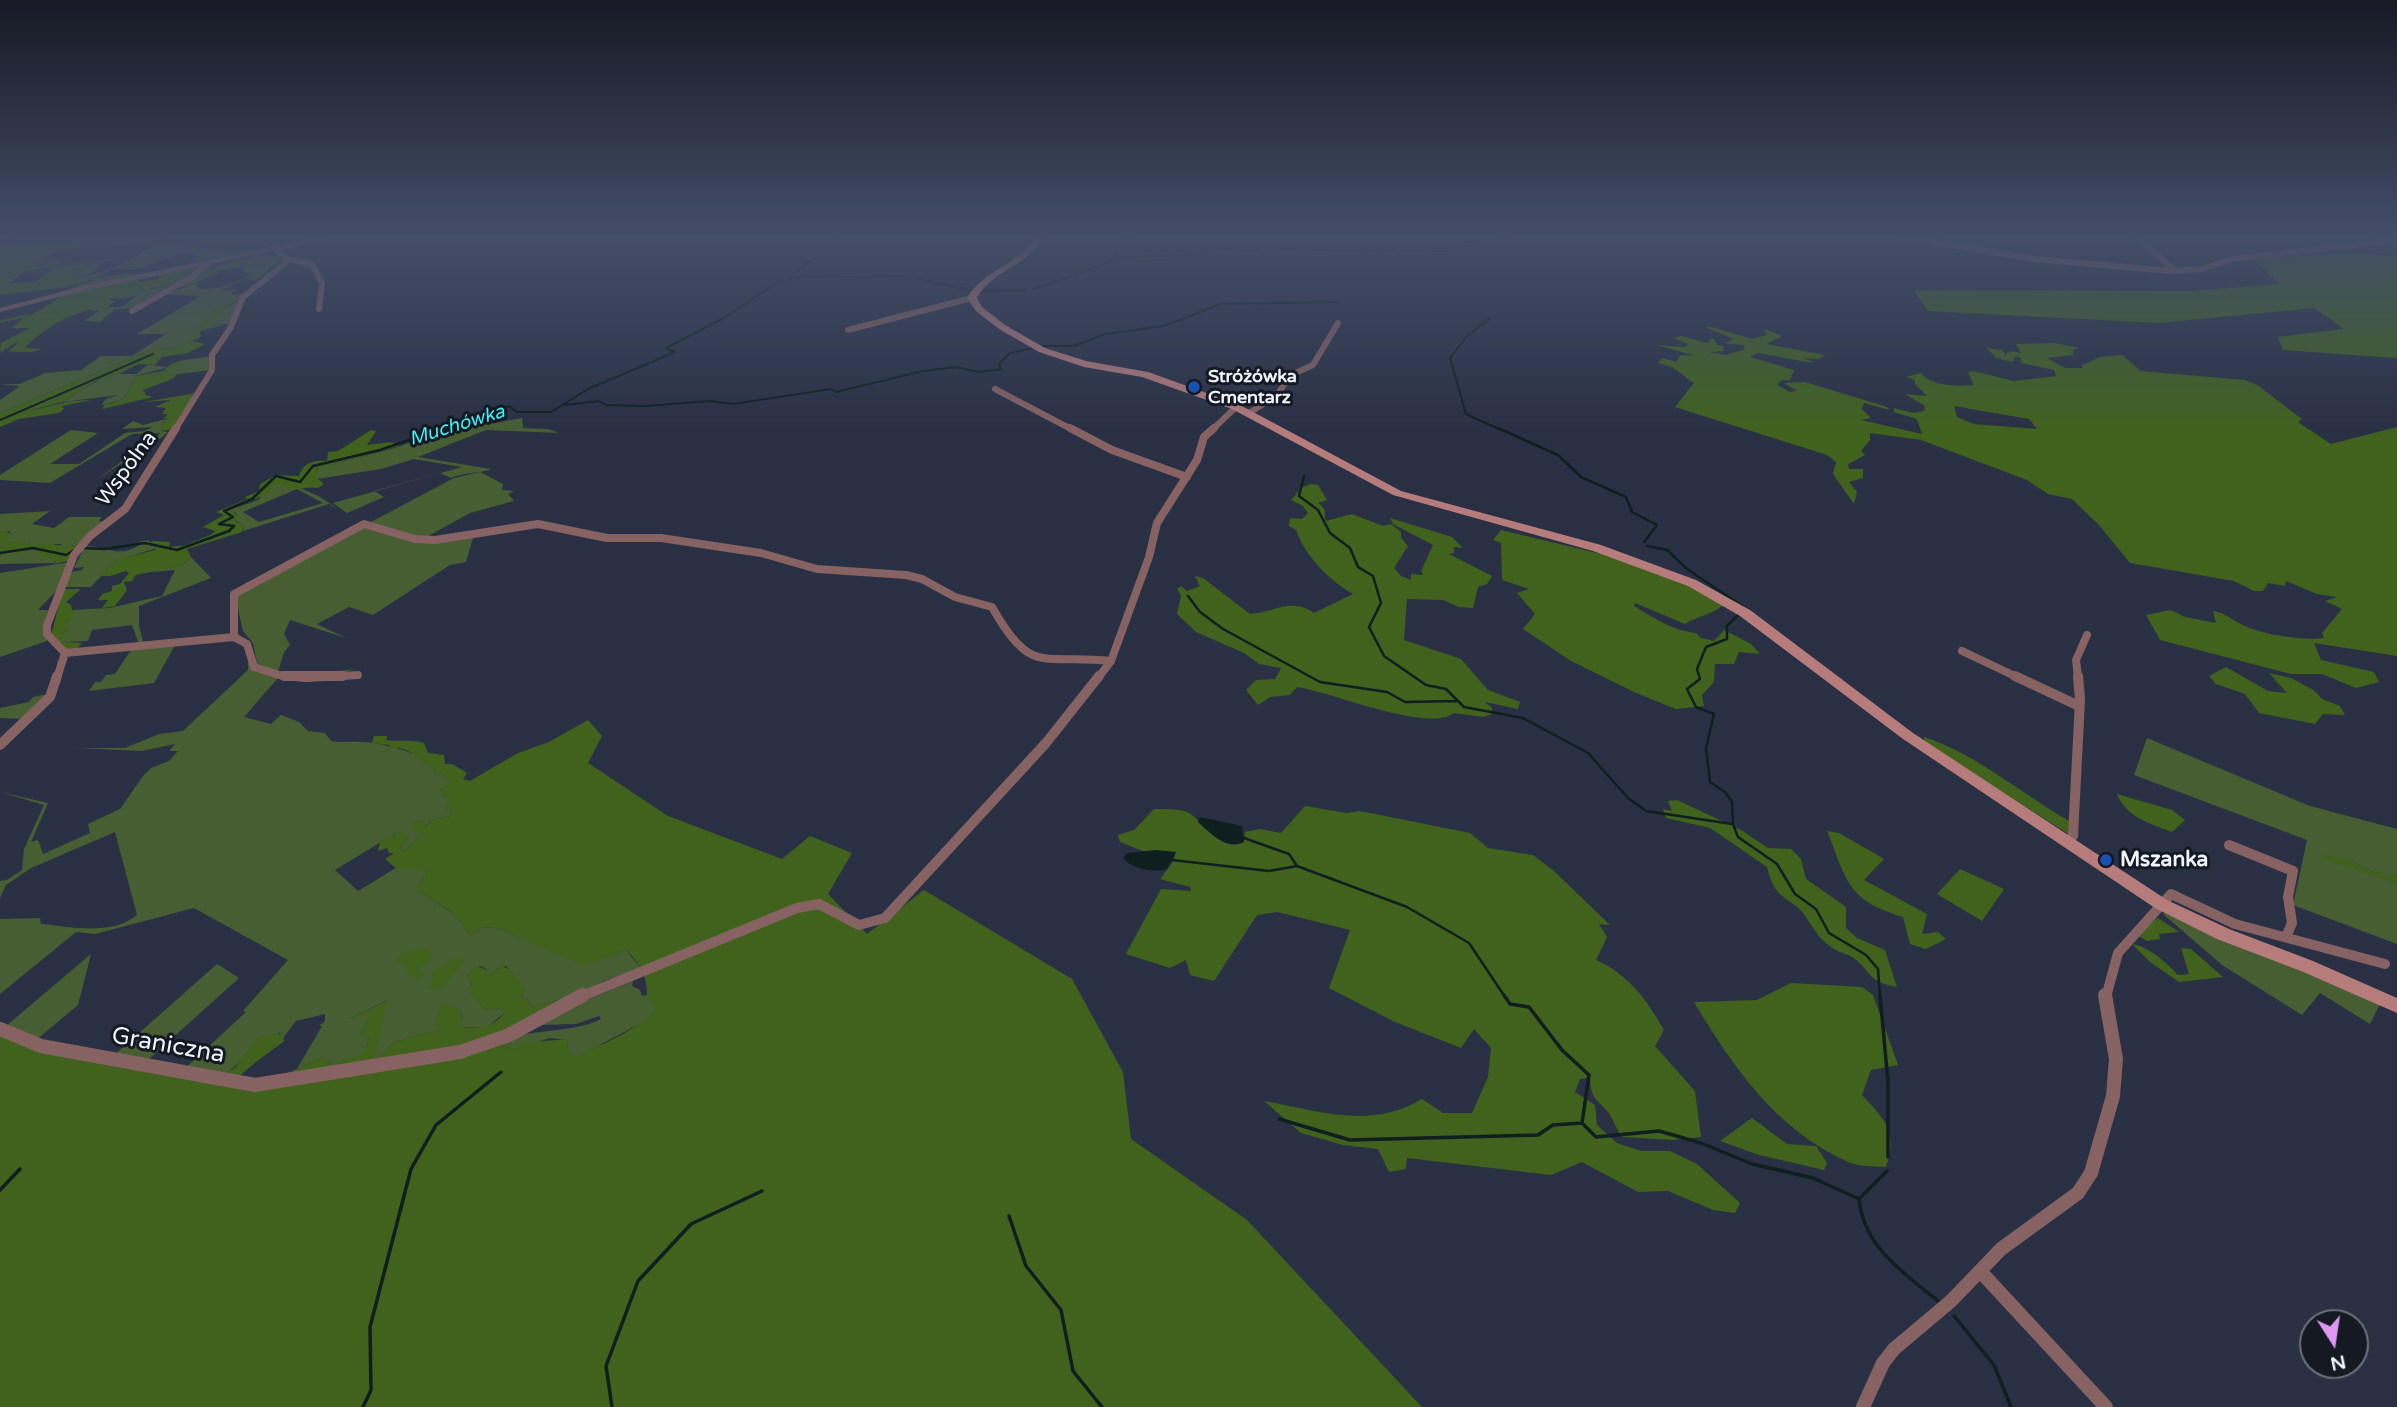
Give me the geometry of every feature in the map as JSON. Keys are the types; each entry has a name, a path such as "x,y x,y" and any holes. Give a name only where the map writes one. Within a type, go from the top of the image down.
{"main road":[{"path":"979,302 987,316 1036,347 1084,364 1143,374 1243,410 1396,493 1597,548 1692,583 1745,613 1908,736 2069,840 2161,904 2223,934 2319,971 2397,1006"}],"street":[{"path":"0,310 31,302"},
{"path":"132,311 149,302"},
{"name":"Wspólna","path":"65,653 47,634 47,625 80,548 125,509 212,370 212,355 231,327 241,302"},
{"path":"319,309 320,302"},
{"path":"848,330 945,302"},
{"name":"Graniczna","path":"0,1029 41,1046 255,1085 460,1052 509,1035 600,986 797,908 819,904 859,925 885,918 1046,743 1111,661 1149,557 1157,523 1197,460 1204,437 1243,410 1276,396 1291,375 1313,365 1338,323"},
{"path":"995,389 1112,450 1186,477"},
{"path":"234,637 237,631 231,599 234,594 364,524 415,539 435,540 538,524 607,538 660,538 718,546 761,553 817,569 880,572 922,579 955,597 978,601 992,607 1010,639 1027,653 1050,661 1087,658 1111,661"},
{"path":"2069,840 2073,836 2079,706 2076,660 2087,635"},
{"path":"0,745 50,697 65,653 234,637 242,638 250,646 254,667 273,676 294,679 358,675"},
{"path":"1962,651 2079,706"},
{"path":"2229,845 2293,871 2288,900 2293,916 2291,929 2286,937"},
{"path":"1863,1407 1883,1363 1894,1349 1951,1301 2001,1249 2078,1193 2091,1173 2113,1096 2115,1072 2116,1059 2105,993 2118,953 2140,924 2171,894 2232,923 2385,964"},
{"path":"1980,1272 2106,1407"}],"green space":[{"path":"53,302 115,302 108,308 112,308 100,312 105,308 94,309 61,321 25,348 41,349 37,351 8,352 18,343 16,342 0,353 1,343 30,328 11,328 25,317 0,323 1,320 29,314 28,317"},
{"path":"129,302 143,302 133,308 115,309 100,322 84,321 99,311 89,310 92,308 122,307"},
{"path":"191,302 233,302 212,314 222,313 222,310 238,302 230,324 201,325 198,327 202,328 177,348 153,349 0,413 0,400 20,386 0,384 20,384 45,373 81,370 101,356 132,356 166,334 137,334"},
{"path":"235,302 222,310 221,315 210,324 224,325 200,331 201,337 191,341 205,344 188,353 162,357 155,365 139,364 110,378 96,381 62,402 20,413 71,401 92,400 62,406 64,409 59,413 19,419 0,427 0,413 153,349 177,348 201,328 198,326 220,305"},
{"path":"1922,302 2397,302 2397,358 2283,350 2278,337 2344,329 2314,308 2159,323 1928,311"},
{"path":"1708,326 1752,339 1767,335 1763,328 1782,336 1767,344 1825,355 1819,359 1802,358 1815,362 1758,353 1750,357 1794,370 1790,380 1782,380 1777,385 1790,392 1797,391 1784,383 1805,382 1887,407 1890,410 1864,403 1862,409 1871,418 1861,420 1922,434 1917,419 1894,412 1894,408 1913,413 1924,411 1925,406 1905,394 1927,396 1915,384 1915,380 1906,377 1921,373 1931,381 1961,386 1974,385 1968,373 1973,371 2014,381 2056,376 2054,370 2021,363 2021,358 2015,356 2013,362 1996,358 1987,348 2003,350 2005,355 2010,351 2021,353 2016,344 2055,343 2079,348 2073,350 2073,355 2047,358 2065,368 2083,368 2082,365 2100,357 2122,355 2141,371 2245,380 2257,385 2302,419 2298,422 2331,444 2397,427 2397,656 2314,643 2321,660 2374,672 2379,682 2356,688 2322,674 2291,674 2160,640 2146,615 2171,610 2185,617 2216,623 2213,611 2256,630 2279,636 2315,639 2324,638 2322,633 2342,609 2325,601 2337,597 2317,594 2286,581 2285,586 2268,583 2263,591 2254,591 2234,581 2130,563 2099,525 2072,499 2048,494 2027,480 1921,440 1870,433 1870,440 1861,451 1865,455 1848,464 1849,469 1863,469 1863,478 1849,482 1857,492 1854,504 1833,474 1836,462 1827,455 1675,407 1694,383 1672,367 1658,363 1662,358 1676,362 1681,355 1696,356 1656,345 1685,347 1688,344 1674,338 1681,336 1707,343 1713,338 1717,345 1723,346 1724,351 1709,352 1726,355 1745,349 1743,345 1724,343 1734,339 1707,328","holes":["1954,406 2029,419 2037,429 1974,424 1957,417"]},
{"path":"212,356 211,370 170,375 167,372 183,360"},
{"path":"183,360 168,372 177,375 172,379 143,390 146,395 153,397 103,409 104,405 125,396 135,376 163,371 171,364"},
{"path":"148,365 169,367 135,376 127,394 116,401 101,405 106,399 119,395 62,402 109,375 126,369 119,374 136,374"},
{"path":"196,393 174,429 160,431 165,425 160,424 169,419 164,418 168,414 162,414 166,408 155,407 171,400 144,402"},
{"path":"487,415 492,422 490,424 522,418 523,428 548,429 559,433 486,430 418,457 491,469 451,478 440,473 462,467 414,459 381,469 317,479 315,476 318,468 395,448"},
{"path":"170,418 161,423 166,424 160,431 168,432 161,438 96,480 161,433 132,434 50,483 0,480 0,475 71,430 98,433 50,464 79,464 125,433 153,427 122,429 133,421 143,425"},
{"path":"371,430 376,431 367,445 391,442 399,446 316,469 319,472 316,477 324,484 318,488 295,489 280,484 270,486 272,491 231,510 239,517 235,521 244,526 242,532 187,549 191,557 183,565 136,575 132,581 124,582 127,590 115,606 102,608 108,600 98,600 102,594 112,591 112,586 120,584 129,573 126,571 101,576 116,560 155,550 156,548 149,544 152,541 170,542 169,547 186,545 212,534 215,531 203,527 224,515 216,512 247,499 245,497 259,491 260,484 276,475 299,476 306,465 327,461 328,452 338,451"},
{"path":"480,472 503,484 502,490 514,491 508,494 514,501 470,513 423,539 369,523 454,478"},
{"path":"278,483 303,489 325,500 338,510 329,504 243,531 244,526 235,520 237,514 230,510 258,500 269,486","holes":["297,489 323,503 259,522 243,512"]},
{"path":"1311,484 1318,485 1327,500 1318,503 1325,510 1326,521 1352,514 1383,526 1391,524 1401,532 1401,538 1408,546 1394,568 1401,576 1411,580 1411,574 1423,575 1421,571 1433,545 1393,524 1390,518 1452,537 1463,548 1454,547 1454,553 1449,554 1492,576 1487,584 1478,587 1473,608 1459,607 1443,600 1407,599 1404,640 1461,659 1488,690 1520,702 1518,709 1485,702 1492,708 1492,714 1483,717 1454,713 1441,718 1423,718 1402,715 1297,687 1290,695 1270,697 1258,705 1246,690 1256,680 1275,679 1281,668 1259,664 1244,653 1196,632 1177,614 1181,595 1177,589 1181,586 1187,591 1200,586 1195,576 1203,578 1250,614 1290,606 1306,608 1314,613 1353,594 1319,567 1305,549 1296,530 1289,526 1290,518 1302,519 1308,513 1303,506 1291,500 1301,488"},
{"path":"375,491 384,497 347,513 333,503"},
{"path":"50,511 32,524 54,528 69,517 102,517 99,520 104,524 79,544 63,548 61,544 21,544 25,541 14,541 7,548 0,547 0,542 11,534 9,531 0,533 0,514"},
{"path":"369,526 416,540 473,538 466,562 450,565 373,615 349,607 317,624 346,638 290,620 284,634 290,645 284,652 278,672 310,675 354,669 330,676 304,678 279,673 257,663 253,643 243,631 236,599 238,595"},
{"path":"1501,530 1618,558 1698,587 1724,604 1685,624 1635,603 1634,606 1664,623 1679,630 1696,633 1701,638 1714,641 1724,630 1751,644 1760,654 1739,652 1734,664 1715,664 1714,682 1702,695 1704,706 1676,709 1634,692 1571,661 1523,629 1535,614 1517,593 1529,589 1502,580 1501,543 1493,540"},
{"path":"5,531 11,534 4,542 25,540 23,544 56,543 54,545 63,545 63,548 79,544 71,560 55,564 56,559 48,559 34,549 16,554 15,550 0,556 0,547 7,548 0,542 0,533"},
{"path":"148,540 157,548 115,561 91,587 65,587 71,572 84,567 74,568 85,546 121,551 135,548 143,542 138,542"},
{"path":"34,549 57,559 54,563 0,564 0,556"},
{"path":"191,557 211,578 139,606 139,626 143,642 232,635 139,644 132,625 92,630 88,641 65,642 60,634 69,629 65,625 73,610 109,608 162,596 175,570 139,573 183,565"},
{"path":"71,562 58,589 38,610 48,610 43,625 47,641 0,657 0,573"},
{"path":"63,589 81,589 66,602 71,605 73,614 66,625 69,629 60,634 67,634 63,638 65,642 82,643 77,649 65,650 51,635"},
{"path":"232,639 245,645 247,649 253,668 278,678 244,717 271,724 281,715 299,722 308,731 325,733 331,741 367,742 401,749 422,758 420,760 433,767 435,775 442,773 451,782 441,789 443,796 450,795 445,809 451,810 450,816 432,820 424,827 423,820 411,824 416,833 424,832 404,851 400,849 409,835 394,834 391,839 381,842 335,870 358,891 399,866 429,871 418,885 418,891 453,913 470,934 478,932 481,927 497,928 585,965 626,950 641,968 604,981 562,1004 562,999 531,1007 527,999 521,997 525,989 506,966 498,968 488,976 485,973 489,970 481,966 473,968 468,974 472,987 469,990 485,1010 500,1008 504,1013 486,1028 460,1027 463,1020 460,1011 442,1003 435,1025 441,1030 394,1042 377,1061 372,1061 386,1001 349,1019 370,1014 361,1035 369,1037 364,1055 344,1060 336,1067 337,1070 330,1071 334,1064 322,1057 297,1069 322,1026 319,1026 325,1021 325,1014 296,1021 283,1038 280,1033 261,1039 226,1073 226,1077 183,1070 246,1012 243,1011 288,960 194,908 95,934 76,932 0,994 0,919 40,918 41,924 104,928 127,922 137,915 115,832 31,868 6,885 0,898 0,881 7,880 22,870 24,849 44,805 0,792 48,803 31,842 38,840 43,854 90,833 88,824 120,809 151,768 169,761 178,751 169,751 175,744 142,751 76,748 125,748 159,734 183,731 248,670 248,653 242,644 234,641 175,645 154,683 89,691 95,682 101,682 106,675 115,674 133,647"},
{"path":"2226,667 2268,691 2287,693 2269,673 2291,678 2315,691 2322,699 2340,706 2345,715 2323,714 2315,724 2259,713 2245,694 2216,684 2209,676"},
{"path":"48,694 28,719 0,718 0,708 29,702 33,697"},
{"path":"588,720 602,736 588,763 668,816 782,859 810,836 852,853 828,894 867,934 924,890 1072,979 1123,1072 1131,1139 1247,1220 1422,1407 0,1407 0,1033 204,1079 278,1078 322,1057 334,1064 329,1074 377,1060 394,1042 440,1030 435,1025 442,1002 460,1011 463,1020 461,1027 479,1027 495,1022 504,1013 500,1008 485,1010 468,990 472,986 468,974 477,967 489,970 486,973 488,976 501,966 509,969 522,983 525,989 521,997 527,999 531,1007 562,999 496,1044 514,1049 521,1042 567,1039 568,1050 575,1057 619,1036 639,1024 657,1008 647,998 645,978 626,950 585,966 497,928 481,927 478,932 470,934 452,912 418,891 418,885 429,871 396,868 385,859 394,853 389,853 387,848 378,851 380,842 400,832 409,835 400,849 404,851 423,833 416,833 410,824 423,820 425,827 432,820 450,816 451,810 445,810 449,795 443,796 441,788 450,782 442,773 435,775 433,767 427,766 407,750 391,749 389,745 372,743 374,736 387,736 386,740 424,743 428,753 444,755 445,764 452,764 467,773 463,779 470,781 518,753 549,742"},
{"path":"1924,737 1962,753 2071,822 2070,835 1924,742"},
{"path":"2147,738 2310,806 2397,829 2397,876 2371,871 2348,859 2321,857 2397,883 2397,944 2293,905 2307,840 2134,775"},
{"path":"2117,794 2172,810 2185,820 2172,832 2155,826 2132,814"},
{"path":"1677,800 1741,830 1768,848 1791,849 1801,859 1806,879 1846,907 1846,928 1857,938 1885,950 1897,987 1875,980 1854,958 1825,942 1801,910 1775,888 1767,867 1710,828 1666,818 1663,809 1672,811 1668,801"},
{"path":"1305,806 1347,813 1360,811 1470,833 1488,848 1533,855 1554,871 1610,925 1599,924 1607,937 1596,960 1627,980 1658,1019 1664,1030 1655,1046 1695,1091 1701,1137 1673,1140 1622,1137 1608,1112 1593,1094 1590,1078 1580,1079 1575,1092 1595,1105 1597,1125 1617,1143 1641,1151 1670,1151 1697,1164 1740,1203 1735,1213 1713,1210 1668,1191 1638,1192 1582,1162 1551,1175 1407,1158 1406,1169 1389,1172 1378,1149 1343,1145 1301,1133 1264,1101 1325,1113 1364,1116 1383,1114 1422,1099 1443,1113 1472,1113 1488,1077 1491,1048 1474,1029 1461,1048 1395,1022 1329,988 1350,930 1277,912 1257,915 1214,981 1190,975 1186,960 1170,968 1126,954 1161,889 1191,891 1190,887 1160,879 1173,862 1176,852 1143,851 1120,842 1118,835 1134,830 1154,809 1174,809 1192,815 1222,841 1236,844 1244,842 1245,832 1260,829 1281,833"},
{"path":"1827,831 1839,833 1884,859 1864,880 1927,914 1922,934 1938,932 1946,939 1926,949 1910,944 1903,917 1870,903 1851,886"},
{"path":"2324,855 2348,859 2371,871 2397,876 2397,883 2321,858"},
{"path":"1960,869 2004,889 1982,921 1937,894"},
{"path":"2166,911 2381,1002 2370,1024 2320,993 2302,1015 2222,965 2163,914"},
{"path":"2158,918 2179,932 2159,934 2160,939 2147,941 2139,936 2144,926"},
{"path":"2132,944 2163,960 2178,975 2189,974 2181,948 2191,949 2223,977 2179,982 2150,962"},
{"path":"429,949 432,954 428,963 419,968 418,971 425,975 417,981 414,976 407,976 404,965 396,961 400,954"},
{"path":"91,954 78,1005 36,1040 6,1026"},
{"path":"456,957 461,957 464,963 442,988 427,990 432,980 431,973"},
{"path":"217,964 239,978 147,1061 113,1056"},
{"path":"633,981 632,986 640,990 642,996 647,995 657,1008 645,1021 575,1058 568,1050 567,1040 550,1038 514,1049 496,1044 516,1036 576,1027 601,1019 599,1016 576,1024 540,1025 555,1013"},
{"path":"1791,983 1862,987 1873,995 1898,1065 1871,1070 1862,1095 1883,1119 1890,1136 1891,1145 1886,1167 1862,1166 1848,1162 1822,1148 1778,1114 1741,1073 1694,1002 1757,1000"},
{"path":"387,1001 374,1059 336,1068 344,1059 362,1054 368,1043 369,1037 361,1036 369,1015 349,1019"},
{"path":"275,1033 283,1035 284,1041 240,1076 225,1073 235,1068 257,1038"},
{"path":"1752,1118 1787,1144 1816,1146 1827,1163 1824,1170 1759,1155 1720,1141"}],"shaded area":[{"path":"1200,817 1242,826 1244,842 1231,844 1219,839 1198,822"},
{"path":"1156,850 1176,852 1167,869 1143,869 1131,865 1123,858 1127,853"}],"waterway":[{"name":"Muchówka","path":"439,430 509,406 517,412 551,412 588,389 675,352 666,348 724,318 749,302"},
{"path":"1040,346 1074,346 1105,334 1164,326 1221,304 1338,302"},
{"path":"1489,319 1467,336 1450,358 1466,414 1501,430"},
{"path":"565,405 599,401 606,405 645,406 710,401 733,404 831,389 836,392 923,371 956,367 979,372 1001,369 999,364 1010,353 1034,348"},
{"path":"0,420 153,354"},
{"name":"Muchówka","path":"82,548 105,549 145,543 177,550 229,531 234,526 219,524 233,517 224,511 252,499 276,476 300,482 313,466 380,450 444,428"},
{"path":"1498,428 1558,455 1581,477 1626,497 1632,512 1657,525 1644,542"},
{"path":"1304,476 1299,496 1318,510 1330,533 1350,548 1358,567 1373,576 1381,603 1369,627 1384,656 1426,685 1446,689 1458,701"},
{"path":"1647,546 1667,550 1687,569 1748,610"},
{"name":"Muchówka","path":"0,553 33,548 66,555 76,549"},
{"path":"1188,596 1200,612 1223,629 1320,682 1387,692 1405,702 1458,701"},
{"path":"1739,614 1727,626 1727,639 1706,647 1697,669 1700,679 1687,689 1696,707 1714,714 1706,748 1710,782 1725,792 1732,802 1733,824 1738,837 1777,864 1795,894 1816,909 1829,933 1866,955 1878,969 1880,997"},
{"path":"1458,701 1464,707 1523,718 1588,753 1628,798 1646,811 1732,824"},
{"path":"1244,838 1289,854 1297,866"},
{"path":"1172,860 1269,871 1297,866"},
{"path":"1297,866 1407,907 1469,943 1505,997"},
{"path":"1504,995 1510,1004 1529,1007 1562,1050 1589,1075 1582,1123"},
{"path":"1880,995 1888,1082 1888,1157"},
{"path":"363,1407 371,1390 370,1327 411,1169 436,1125 501,1072"},
{"path":"1279,1119 1350,1140 1538,1135 1553,1125 1582,1123"},
{"path":"1582,1123 1596,1137 1659,1131 1701,1143 1752,1164 1813,1178 1859,1199"},
{"path":"0,1190 20,1169"},
{"path":"1859,1199 1887,1171"},
{"path":"612,1407 606,1366 638,1281 691,1224 762,1191"},
{"path":"1859,1199 1869,1232 1887,1258 1938,1301"},
{"path":"1009,1216 1026,1266 1061,1310 1073,1371 1102,1407"},
{"path":"1954,1316 1994,1365 2011,1407"}],"place":[{"name":"Stróżówka Cmentarz","path":"1194,387"},
{"name":"Mszanka","path":"2106,860"}]}
